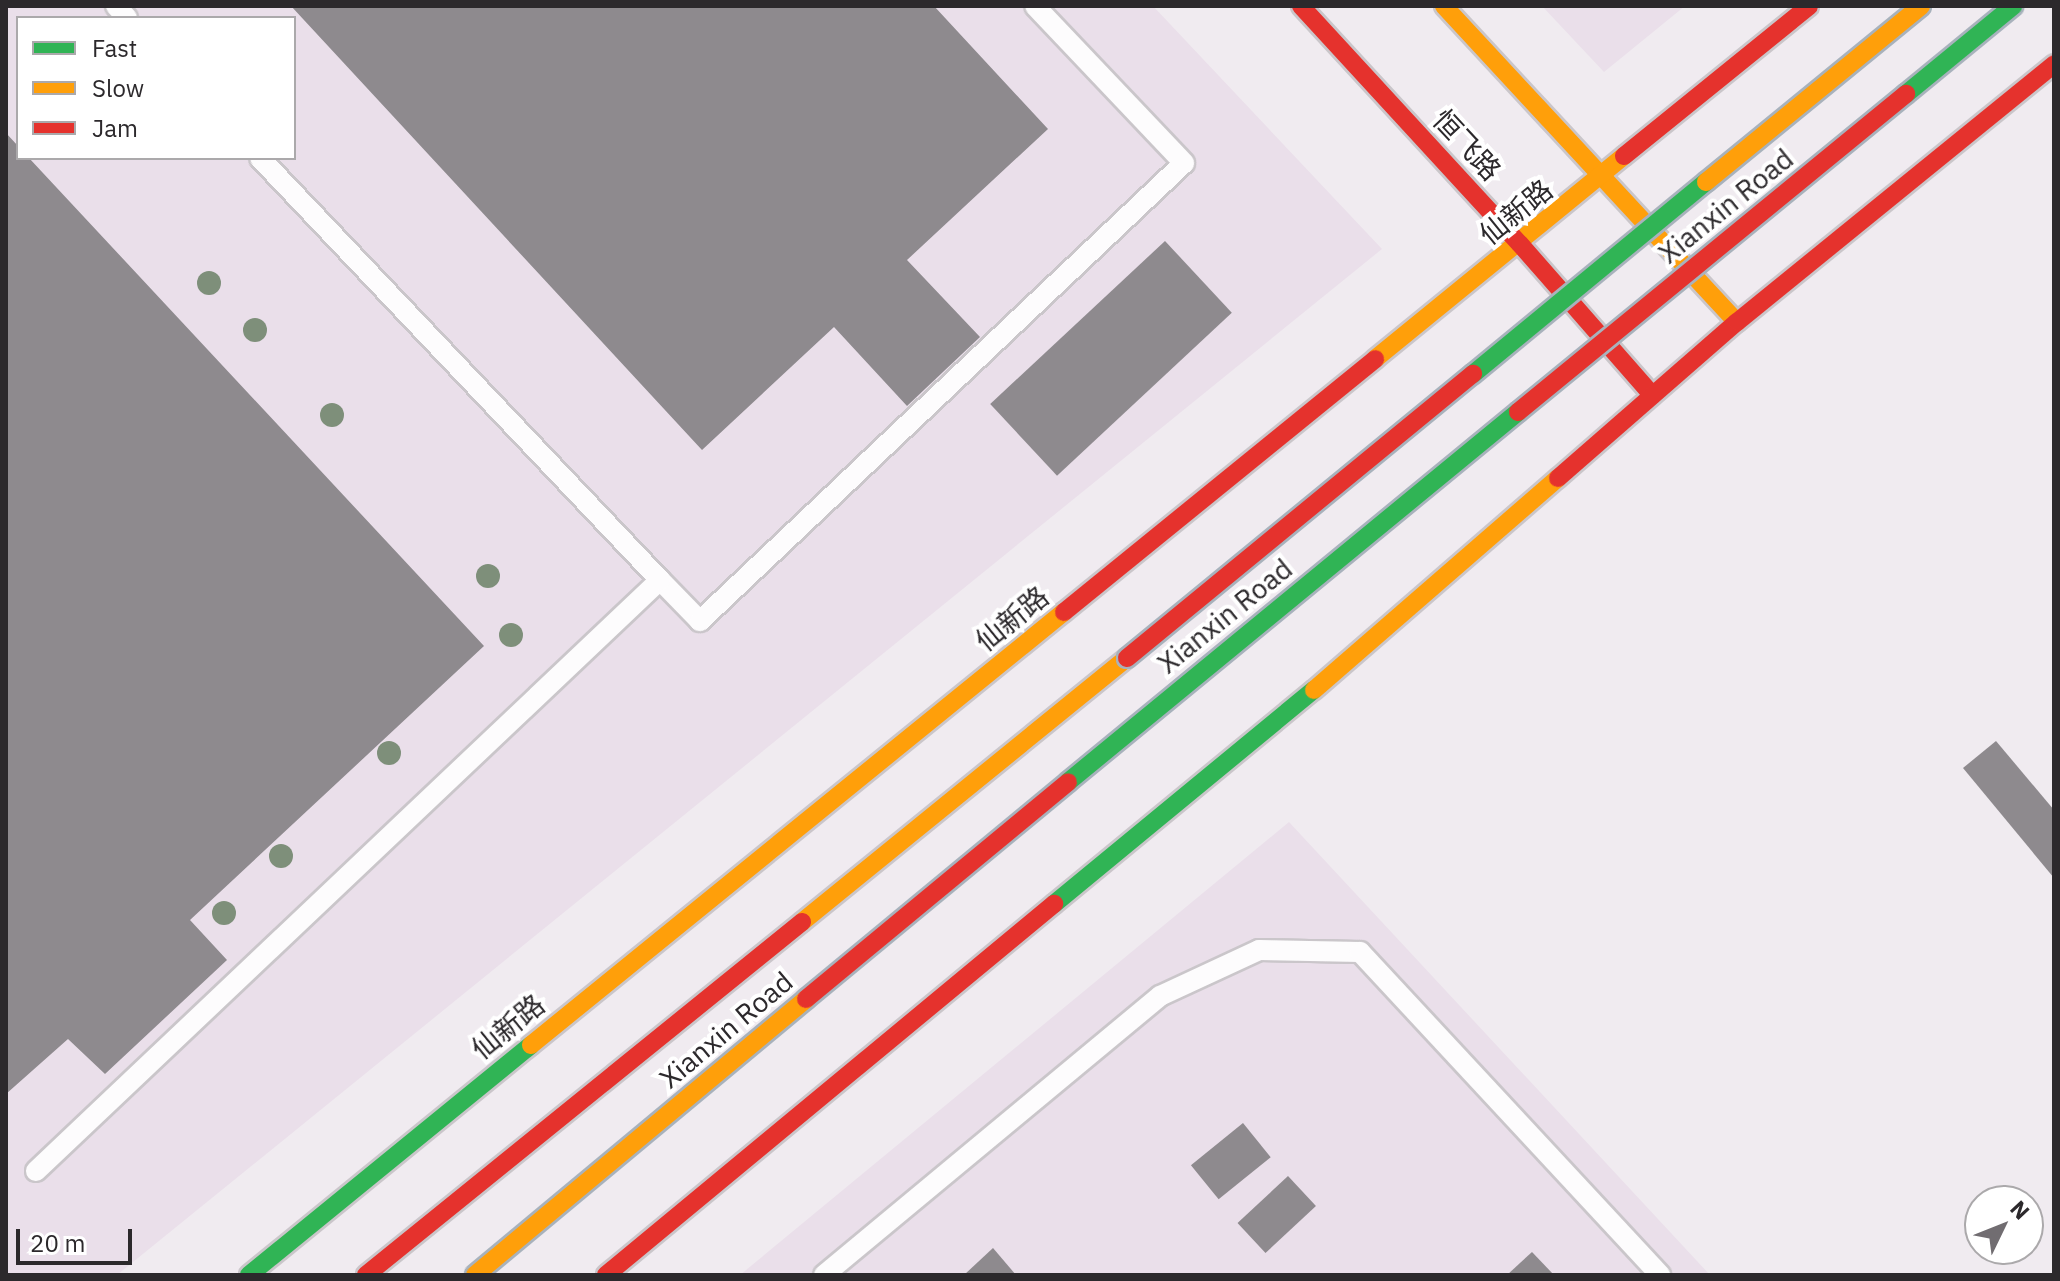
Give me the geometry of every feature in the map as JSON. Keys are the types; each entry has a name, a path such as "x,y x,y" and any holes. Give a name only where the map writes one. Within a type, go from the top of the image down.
{"main road":[{"name":"恒飞路","path":"1301,6 1520,244 1652,395"},
{"path":"1444,6 1737,322"},
{"name":"仙新路","path":"249,1275 1809,6"},
{"path":"366,1275 1127,658 1921,6"},
{"name":"Xianxin Road","path":"475,1275 1121,738 2013,6"},
{"path":"606,1275 1334,673 1737,322 2054,64"},
{"path":"1058,925 1165,812"}],"lane":[{"path":"262,160 700,621 1184,163 1035,6"},
{"path":"36,1171 660,580"},
{"path":"824,1275 1160,996 1259,950 1360,952 1660,1275"}],"shaded area":[{"path":"6,6 1153,6 1382,249 117,1275 6,1275"},
{"path":"1542,6 1685,6 1604,72"},
{"path":"1289,822 1710,1275 740,1275"}],"building":[{"path":"291,6 934,6 1048,129 907,260 980,337 907,406 834,327 702,450"},
{"path":"6,133 16,144 16,160 31,160 484,646 190,920 227,960 105,1074 68,1039 6,1094"},
{"path":"1165,241 1232,313 1057,476 990,404"},
{"path":"1996,741 2054,810 2054,878 1963,768"},
{"path":"1243,1123 1271,1157 1219,1199 1191,1165"},
{"path":"1288,1176 1316,1206 1265,1253 1238,1223"},
{"path":"993,1248 1016,1275 964,1275"},
{"path":"1532,1252 1554,1275 1507,1275"}],"traffic: fast":[{"path":"1906,94 2013,6"},
{"path":"1473,374 1706,182"},
{"path":"1068,782 1518,412"},
{"path":"1054,904 1314,690"},
{"path":"249,1275 531,1045"}],"traffic: slow":[{"path":"1444,6 1737,322"},
{"path":"1706,182 1921,6"},
{"path":"1375,359 1624,156"},
{"path":"1314,690 1558,478"},
{"path":"531,1045 1064,612"},
{"path":"802,922 1127,658"},
{"path":"475,1275 806,999"}],"traffic: jam":[{"path":"1301,6 1520,244 1652,395"},
{"path":"1624,156 1809,6"},
{"path":"1558,478 1737,322 2054,64"},
{"path":"1518,412 1906,94"},
{"path":"1064,612 1375,359"},
{"path":"1127,658 1473,374"},
{"path":"806,999 1068,782"},
{"path":"606,1275 1054,904"},
{"path":"366,1275 802,922"}]}
